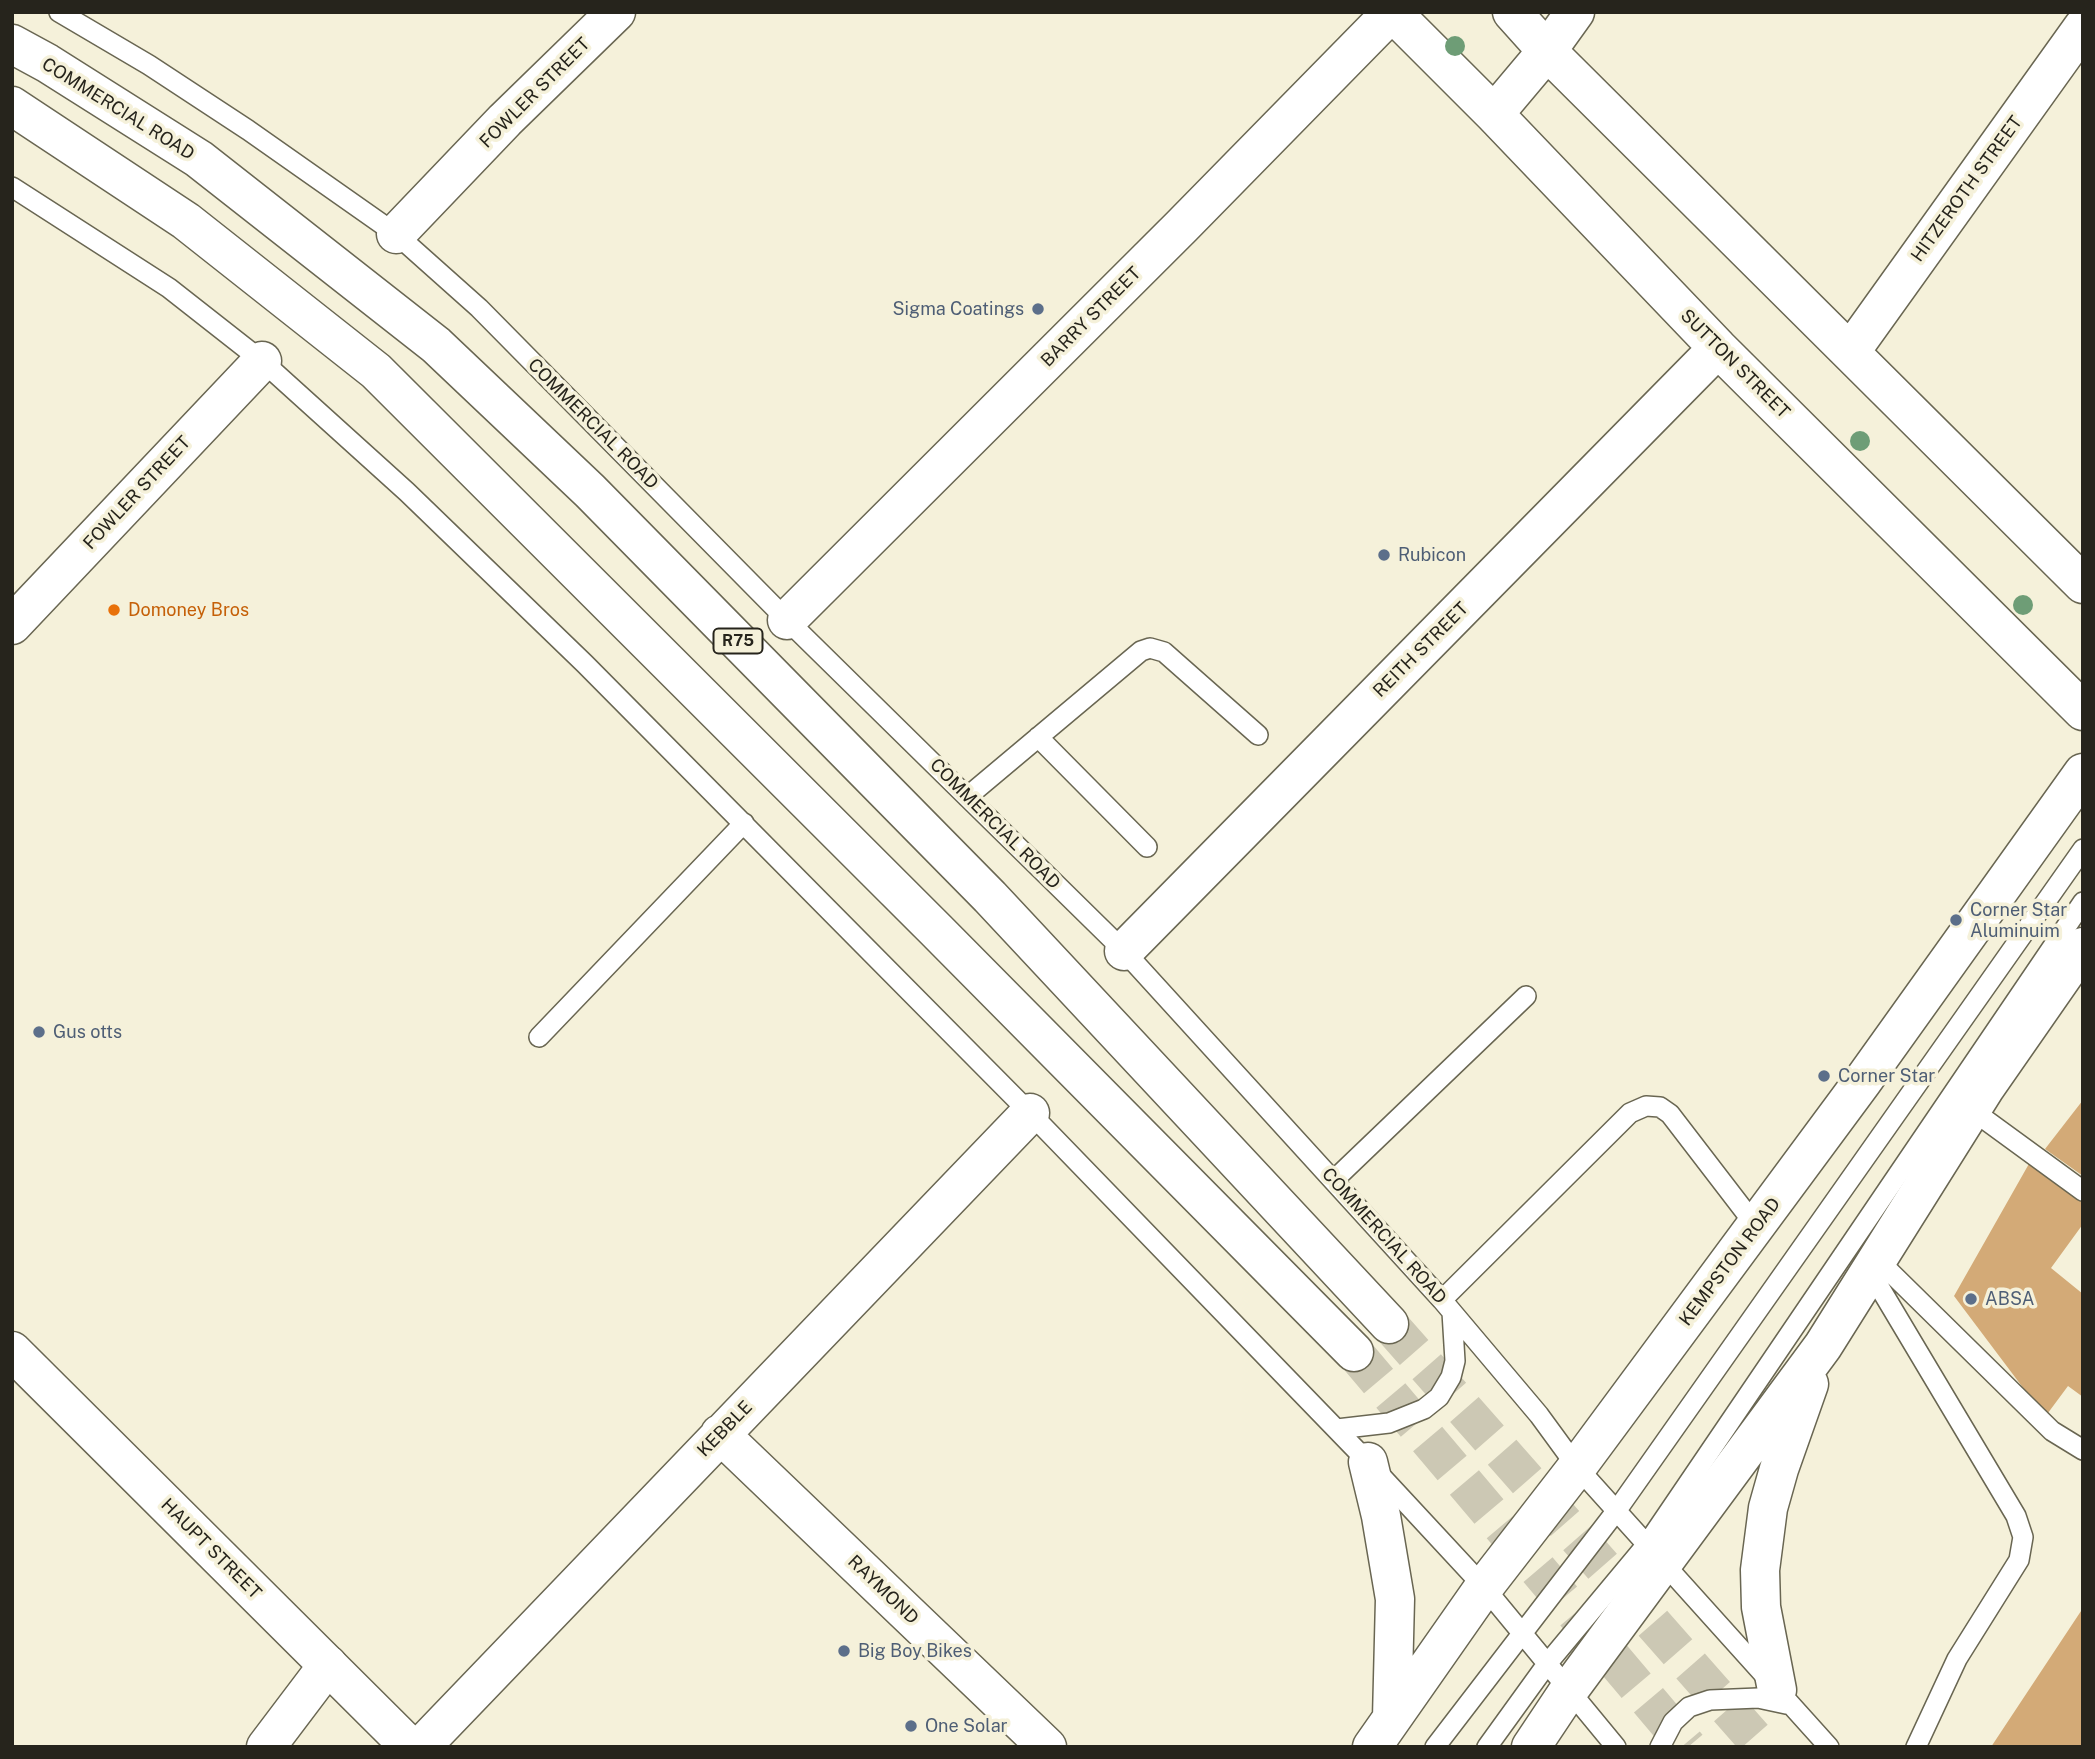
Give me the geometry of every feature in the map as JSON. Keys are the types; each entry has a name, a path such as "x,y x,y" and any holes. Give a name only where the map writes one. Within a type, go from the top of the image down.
{"street":[{"name":"FOWLER STREET","path":"396,234 505,120 617,12"},
{"name":"SUTTON STREET","path":"1392,12 1494,114 1718,348 2083,711"},
{"name":"BARRY STREET","path":"787,620 1392,12"},
{"path":"1511,12 1547,51 2083,583"},
{"path":"1494,114 1547,51 1575,12"},
{"name":"HITZEROTH STREET","path":"1851,351 2083,27"},
{"name":"COMMERCIAL ROAD","path":"12,44 47,63 199,159 436,345 590,491 990,897 1389,1324"},
{"path":"12,107 186,221 376,371 1354,1352"},
{"name":"REITH STREET","path":"1124,951 1718,348"},
{"name":"FOWLER STREET","path":"12,625 262,361"},
{"name":"KEMPSTON ROAD","path":"1382,1732 1484,1587 1862,1082 2083,773"},
{"path":"1531,1747 1558,1677 1823,1346 1985,1088 2079,961"},
{"name":"KEBBLE","path":"421,1747 1030,1113"},
{"path":"1784,1698 1761,1608 1760,1570 1768,1508 1779,1469 1823,1346"},
{"name":"HAUPT STREET","path":"12,1351 411,1747"},
{"name":"RAYMOND","path":"720,1434 1047,1747"},
{"path":"1368,1462 1381,1516 1395,1599 1382,1732"},
{"path":"266,1747 328,1665"}],"lane":[{"name":"COMMERCIAL ROAD","path":"59,12 149,65 248,130 396,234 489,318 787,620 1124,951 1447,1306 1539,1415 1577,1466 1829,1747"},
{"path":"12,187 169,288 262,361 407,492 595,673 1030,1113 1337,1429 1484,1587 1616,1747"},
{"path":"967,797 1141,651 1150,648 1164,652 1258,735"},
{"path":"1038,737 1147,847"},
{"path":"539,1037 744,823"},
{"path":"1435,1747 1617,1510 2083,849"},
{"path":"1655,1553 2083,902"},
{"path":"1334,1180 1526,996"},
{"path":"1337,1429 1389,1423 1423,1409 1439,1397 1451,1377 1455,1360 1447,1306 1630,1113 1646,1106 1660,1107 1670,1114 1756,1226"},
{"path":"1972,1110 2083,1191"},
{"path":"1875,1266 2052,1431 2083,1450"},
{"path":"1875,1266 2016,1516 2023,1537 2019,1560 1957,1659 1916,1747"},
{"path":"1487,1747 1558,1677"},
{"path":"1660,1747 1673,1722 1689,1707 1710,1700 1784,1698"}],"building":[{"path":"2083,1100 2083,1176 2045,1149"},
{"path":"2030,1162 2083,1202 2083,1224 2051,1268 2083,1294 2083,1397 2068,1386 2045,1417 1954,1296"},
{"path":"2083,1608 2083,1747 1991,1747"}],"tunnel":[{"path":"1389,1324 1762,1747"},
{"path":"1354,1352 1688,1747"}],"place":[{"name":"Sigma Coatings","path":"1038,309"},
{"name":"Rubicon","path":"1384,555"},
{"name":"Domoney Bros","path":"114,610"},
{"name":"Corner Star Aluminuim","path":"1956,920"},
{"name":"Gus otts","path":"39,1032"},
{"name":"Corner Star","path":"1824,1076"},
{"name":"ABSA","path":"1971,1299"},
{"name":"Big Boy Bikes","path":"844,1651"},
{"name":"One Solar","path":"911,1726"}]}
